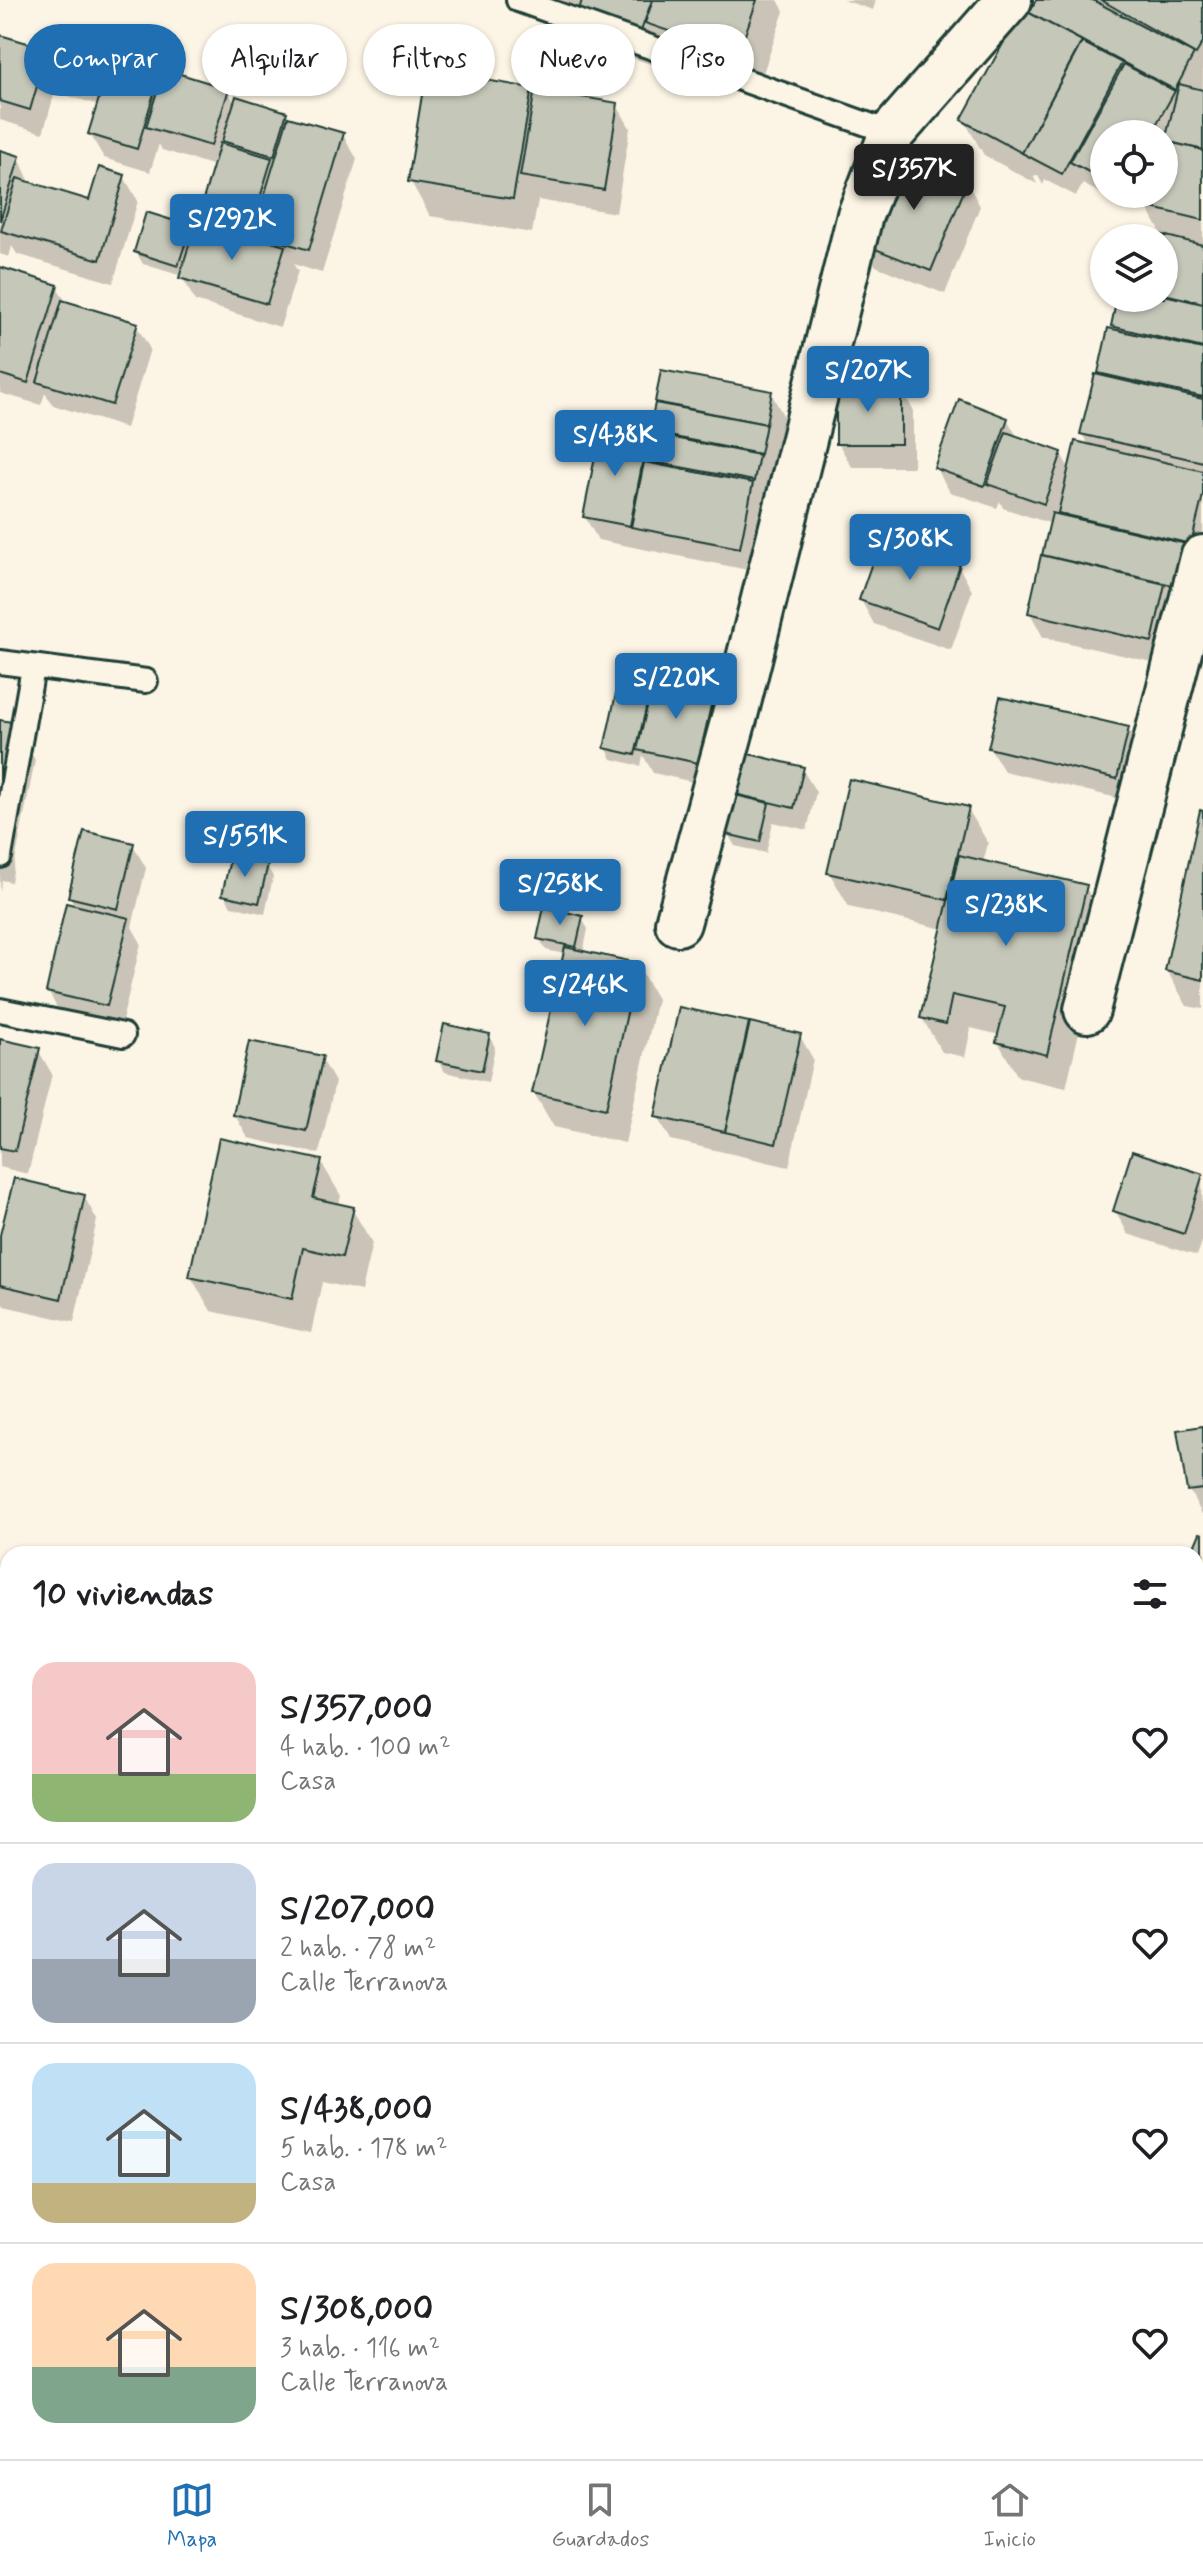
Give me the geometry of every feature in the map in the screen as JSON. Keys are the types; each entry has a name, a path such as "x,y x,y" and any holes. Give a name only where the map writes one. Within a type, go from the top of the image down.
{"street":[{"path":"678,923 735,715 860,215 892,133 1009,0"},
{"path":"1087,1010 1203,558"}],"lane":[{"path":"518,0 892,133"},
{"path":"0,662 146,681"},
{"path":"0,856 33,668"},
{"path":"0,1010 123,1035"}],"building":[{"path":"582,0 652,0 640,34 635,32 635,24 610,24 578,13"},
{"path":"653,0 757,0 749,24 645,23"},
{"path":"1036,0 1093,0 1194,54 1175,90 1029,13"},
{"path":"1101,0 1203,0 1203,42 1196,54"},
{"path":"1022,9 1082,41 1022,153 961,120"},
{"path":"0,35 24,42 24,96 34,96 30,110 0,101"},
{"path":"1082,42 1122,63 1062,174 1022,153"},
{"path":"1124,64 1175,91 1159,120 1093,120"},
{"path":"186,76 202,81 202,96 227,96 211,146 146,127 156,96 186,96"},
{"path":"495,82 511,84 511,96 531,96 513,199 408,182 422,96 495,96"},
{"path":"1179,84 1203,90 1203,150 1178,144 1178,120 1170,120"},
{"path":"100,96 153,96 137,149 88,134"},
{"path":"236,96 287,112 274,156 222,141"},
{"path":"534,96 576,96 618,103 604,190 520,176"},
{"path":"288,117 344,133 309,250 253,233"},
{"path":"1090,126 1090,173 1070,162"},
{"path":"220,143 272,158 254,218 202,203"},
{"path":"1178,144 1203,150 1203,220 1152,208 1178,208"},
{"path":"0,150 20,156 0,221"},
{"path":"897,152 968,181 931,271 860,243"},
{"path":"99,167 125,175 100,260 1,231 17,178 89,200"},
{"path":"146,212 191,226 178,266 134,252"},
{"path":"197,219 285,246 267,304 179,278"},
{"path":"1178,239 1203,245 1203,303 1178,297"},
{"path":"0,267 58,285 28,383 0,374"},
{"path":"1178,298 1203,304 1203,348 1111,326 1114,312 1178,312"},
{"path":"62,300 138,323 112,405 37,382"},
{"path":"1108,328 1203,349 1203,397 1098,373"},
{"path":"661,370 772,391 766,424 655,402"},
{"path":"1095,374 1203,399 1203,462 1080,434"},
{"path":"836,384 901,384 901,444 836,444"},
{"path":"959,399 1008,418 984,486 934,468"},
{"path":"655,403 766,424 760,454 649,432"},
{"path":"600,431 647,440 630,526 583,517"},
{"path":"1006,432 1062,452 1044,504 987,484"},
{"path":"649,433 759,455 754,481 643,460"},
{"path":"1075,441 1203,471 1203,495 1191,544 1058,513"},
{"path":"644,462 753,483 740,548 631,527"},
{"path":"1052,513 1191,545 1181,587 1042,555"},
{"path":"881,537 960,565 938,628 859,600"},
{"path":"1041,555 1165,584 1152,642 1028,613"},
{"path":"654,678 714,692 698,763 637,750"},
{"path":"617,689 649,696 635,755 604,748"},
{"path":"1000,697 1129,727 1117,779 988,748"},
{"path":"0,720 17,723 0,809"},
{"path":"745,753 804,767 794,808 735,794"},
{"path":"849,779 969,807 947,900 827,873"},
{"path":"735,795 769,803 760,842 726,834"},
{"path":"1200,810 1203,811 1203,980 1165,971"},
{"path":"84,831 134,843 118,909 68,897"},
{"path":"231,855 268,864 259,903 222,895"},
{"path":"959,855 1087,885 1047,1055 996,1042 1005,1007 952,995 946,1024 920,1018"},
{"path":"66,903 129,918 107,1006 46,992"},
{"path":"544,907 583,916 576,947 537,939"},
{"path":"565,947 638,963 606,1109 532,1093"},
{"path":"679,1007 749,1022 725,1132 655,1117"},
{"path":"750,1022 801,1034 776,1144 725,1132"},
{"path":"444,1024 490,1034 482,1071 436,1061"},
{"path":"0,1039 40,1048 15,1151 0,1148"},
{"path":"249,1041 323,1056 306,1131 233,1115"},
{"path":"219,1138 322,1160 313,1198 354,1207 342,1257 303,1248 292,1299 189,1277"},
{"path":"1132,1151 1203,1174 1184,1234 1113,1211"},
{"path":"14,1178 85,1195 61,1299 0,1285 0,1235"},
{"path":"1203,1426 1203,1489 1187,1491 1177,1430"},
{"path":"1200,1533 1203,1534 1203,1546 1194,1546"}]}
